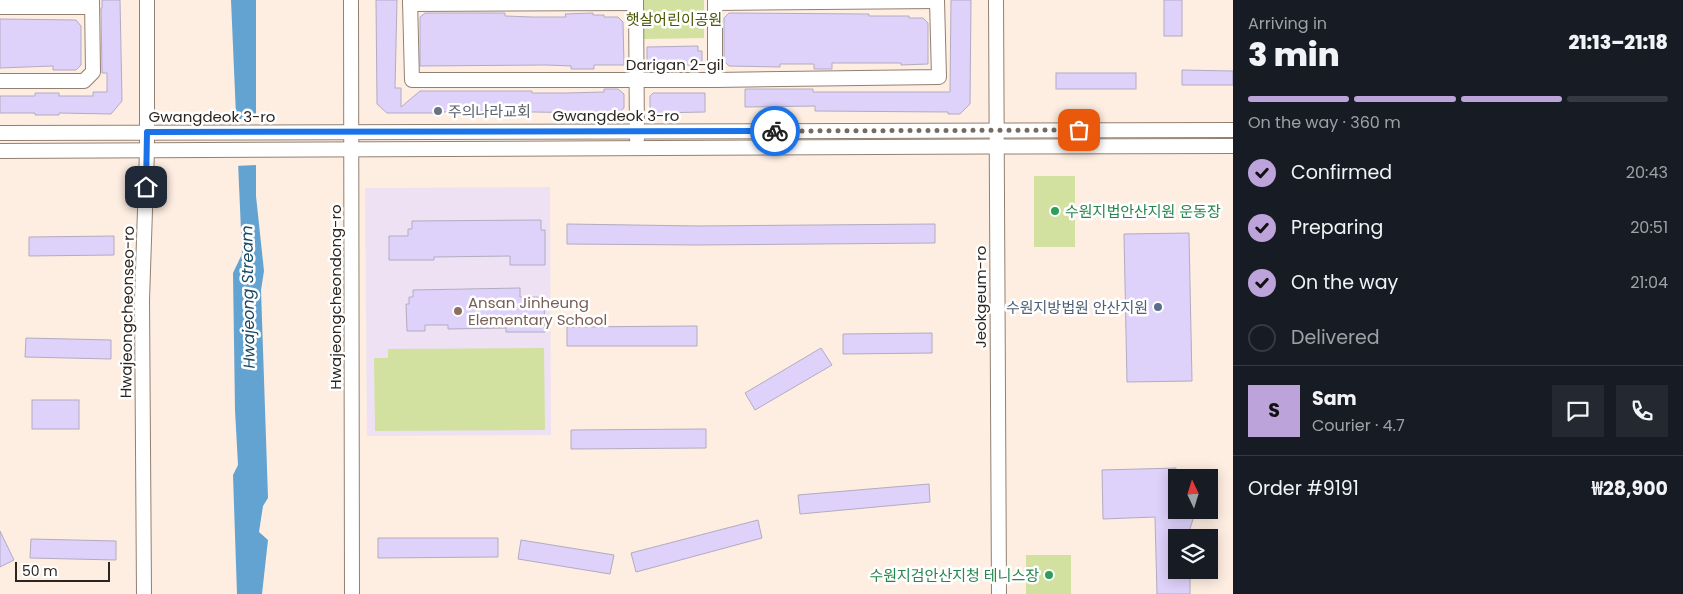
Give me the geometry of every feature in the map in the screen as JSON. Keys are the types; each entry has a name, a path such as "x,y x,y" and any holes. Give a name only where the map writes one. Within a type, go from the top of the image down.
{"street":[{"name":"Hwajeongcheonseo-ro","path":"144,594 142,300 147,150 146,0"},
{"name":"Hwajeongcheondong-ro","path":"351,0 352,594"},
{"name":"Jeokgeum-ro","path":"996,0 999,594"},
{"name":"Darigan 2-gil","path":"636,2 410,2 412,80 715,80 939,77 937,1 715,2"},
{"path":"636,2 637,147"},
{"path":"715,2 715,80"},
{"path":"0,7 92,4 93,72 84,81 0,81"},
{"name":"Gwangdeok 3-ro","path":"0,133 1233,130"},
{"path":"0,151 351,148 1233,146"}],"shaded area":[{"name":"Ansan Jinheung Elementary School","path":"550,187 551,435 367,436 365,188"}],"green space":[{"name":"햇살어린이공원","path":"644,0 704,0 704,38 644,39"},
{"name":"수원지법안산지원 운동장","path":"1034,176 1075,176 1075,247 1034,247"},
{"path":"544,348 545,430 375,431 374,358 388,358 388,349"},
{"name":"수원지검안산지청 테니스장","path":"1026,555 1071,555 1071,594 1026,594"}],"water":[{"name":"Hwajeong Stream","path":"231,0 256,0 256,196 264,271 261,290 268,498 263,506 259,532 268,540 262,594 237,594 233,475 238,465 235,410 233,273 242,254"}],"pier":[{"path":"233,119 258,119 258,165 235,166"}],"building":[{"path":"102,0 120,0 122,101 111,114 59,113 59,115 35,115 35,113 0,113 0,96 35,96 35,93 59,93 59,96 93,96 93,92 107,92 107,73 102,73"},
{"path":"376,0 397,0 395,88 401,88 401,107 420,91 532,91 532,93 566,93 604,92 604,89 618,89 624,94 624,108 619,112 592,113 475,111 387,113 377,104"},
{"path":"951,0 971,0 970,104 960,114 948,114 948,112 815,111 815,106 745,107 745,89 813,89 813,92 950,92"},
{"path":"1164,0 1182,0 1182,36 1164,36"},
{"path":"425,13 505,13 505,16 566,17 565,14 593,13 593,15 604,15 604,17 618,17 623,22 624,65 594,65 594,69 571,69 571,66 547,65 420,66 420,17"},
{"path":"729,13 869,14 869,16 923,18 928,23 928,64 832,63 832,69 814,69 814,64 780,64 780,67 729,66 724,61 724,18"},
{"path":"0,19 76,20 81,26 81,65 76,70 53,70 53,66 0,68"},
{"path":"698,46 698,51 702,51 702,65 656,65 656,62 647,62 647,47"},
{"path":"1182,70 1233,71 1233,85 1182,85"},
{"path":"1056,73 1136,73 1136,89 1056,89"},
{"path":"653,93 705,93 705,112 655,113 650,107 650,96"},
{"name":"Ansan Jinheung Elementary School","path":"541,220 541,230 545,230 545,265 510,265 510,256 434,257 434,260 389,260 389,236 408,236 408,229 412,229 412,221"},
{"path":"567,224 698,226 935,224 935,243 567,244"},
{"name":"수원지방법원 안산지원","path":"1189,233 1192,381 1127,382 1124,234"},
{"path":"114,236 114,255 29,256 29,237"},
{"name":"Ansan Jinheung Elementary School","path":"520,288 520,297 538,297 538,303 544,303 545,332 506,332 506,328 448,329 448,325 425,325 425,331 407,331 406,304 409,304 409,297 413,297 413,290"},
{"path":"697,326 697,346 567,346 567,327"},
{"path":"932,333 932,353 843,354 843,334"},
{"path":"26,338 111,340 111,359 25,357"},
{"path":"821,348 832,365 755,410 745,393"},
{"path":"32,400 79,400 79,429 32,429"},
{"path":"706,429 706,448 571,449 571,430"},
{"path":"1176,468 1168,469 1168,519 1193,519 1190,529 1168,529 1168,579 1190,579 1190,594 1157,594 1155,517 1103,519 1102,470"},
{"path":"929,484 930,502 800,514 798,495"},
{"path":"758,520 762,538 636,572 631,553"},
{"path":"0,531 14,560 0,567"},
{"path":"378,538 498,538 498,557 378,558"},
{"path":"31,539 116,541 116,560 30,558"},
{"path":"521,540 614,555 610,574 518,559"}],"way so far":[{"path":"775,131 1079,130"}],"place":[{"name":"주의나라교회","path":"438,111"},
{"name":"수원지법안산지원 운동장","path":"1055,211"},
{"name":"수원지방법원 안산지원","path":"1158,307"},
{"name":"Ansan Jinheung Elementary School","path":"458,311"},
{"name":"수원지검안산지청 테니스장","path":"1049,575"}],"route":[{"path":"146,187 147,132 775,131"}]}
